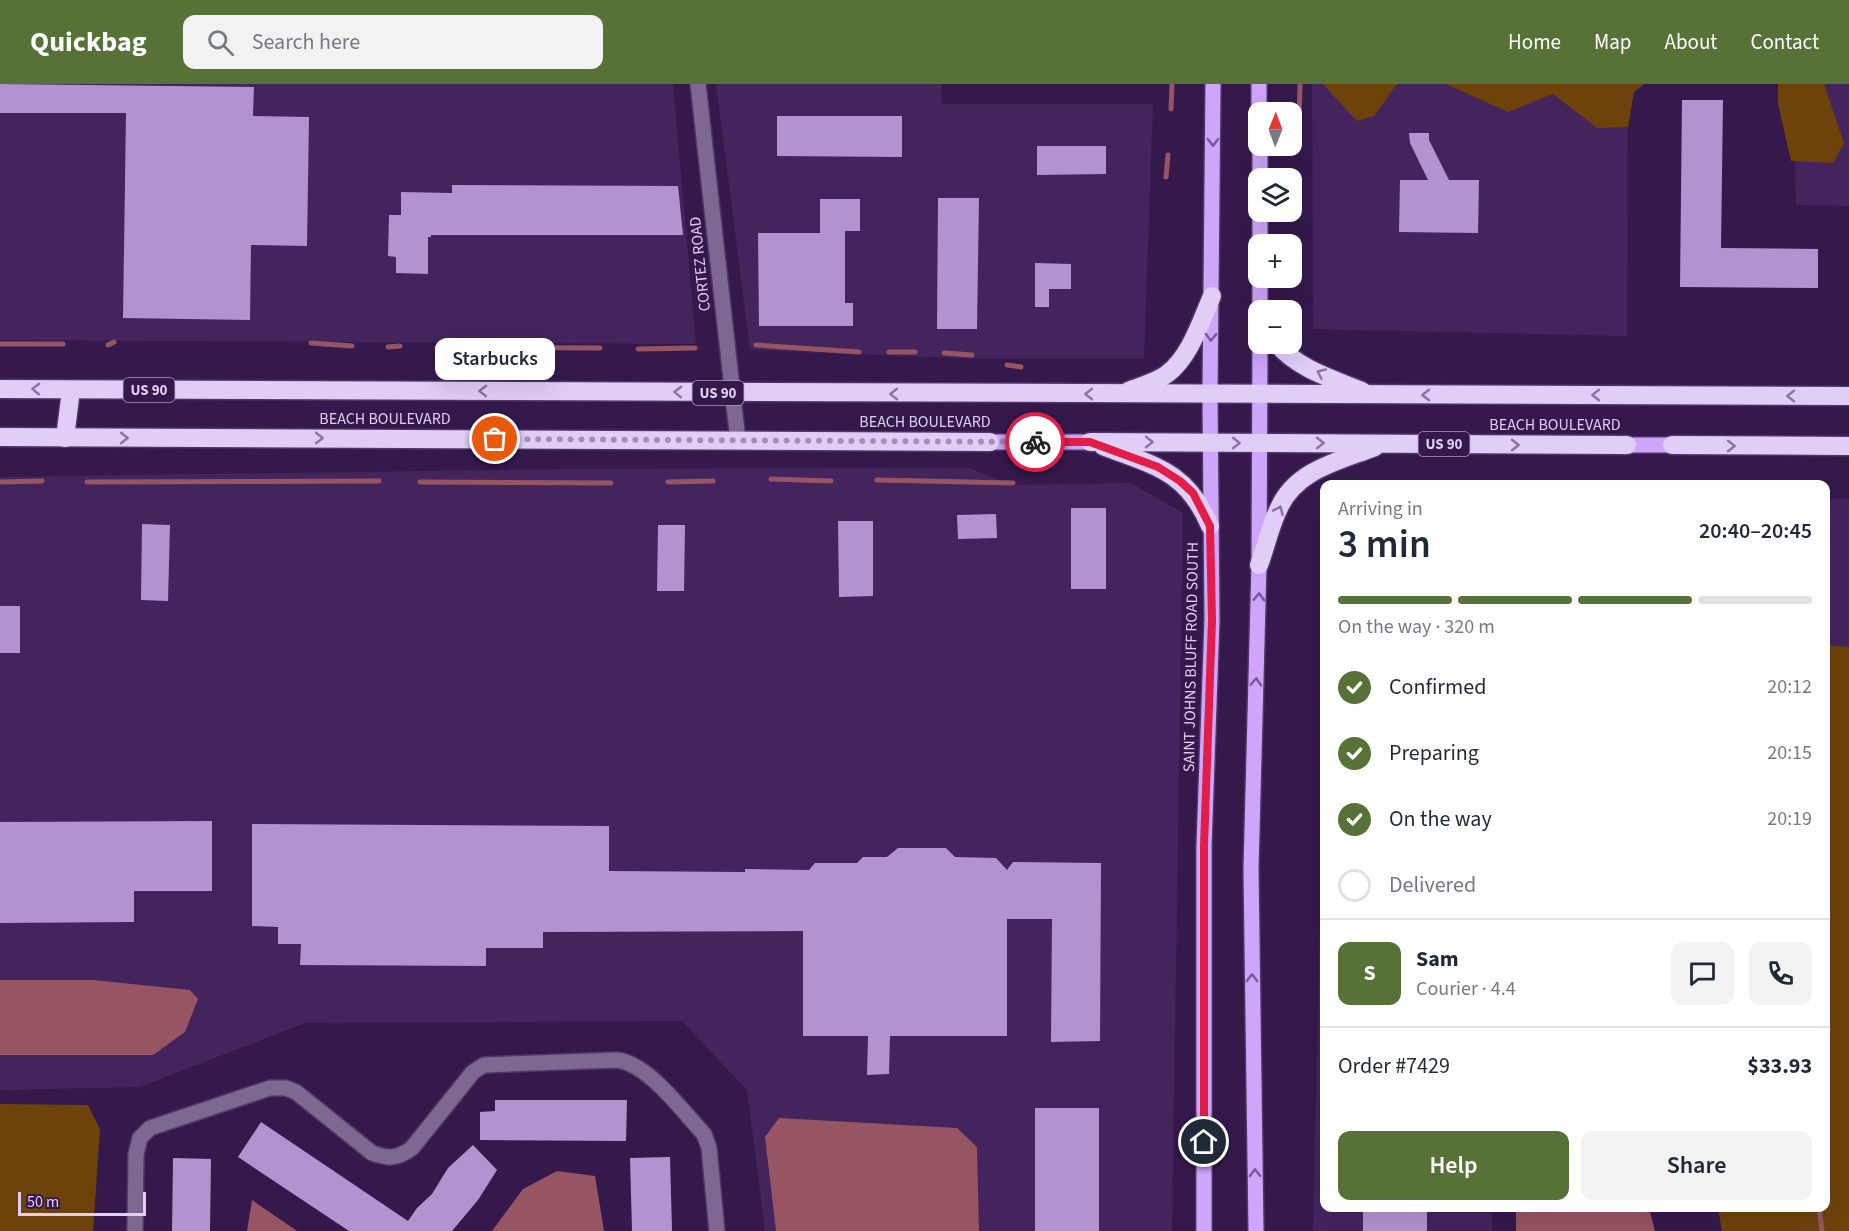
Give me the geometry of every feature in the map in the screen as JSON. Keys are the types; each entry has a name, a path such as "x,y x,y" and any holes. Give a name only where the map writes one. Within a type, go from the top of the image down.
{"highway":[{"path":"1122,394 1167,375 1193,339 1212,296"},
{"path":"1287,354 1305,366 1370,394"},
{"name":"US 90","path":"0,389 1849,396"},
{"path":"65,438 71,390"},
{"name":"BEACH BOULEVARD","path":"0,438 990,442"},
{"path":"1090,442 1158,467 1180,481 1193,493 1210,526"},
{"name":"BEACH BOULEVARD","path":"1090,442 1627,445"},
{"path":"1259,566 1279,507 1293,486 1310,473 1384,444"},
{"name":"BEACH BOULEVARD","path":"1672,445 1849,446"}],"main road":[{"name":"SAINT JOHNS BLUFF ROAD SOUTH","path":"1204,1231 1204,846 1212,620 1210,394 1213,84"},
{"path":"1259,84 1259,102"},
{"path":"1256,1231 1251,868 1262,443 1260,354"},
{"name":"BEACH BOULEVARD","path":"990,442 1090,442"},
{"name":"BEACH BOULEVARD","path":"1627,445 1672,445"}],"street":[{"name":"CORTEZ ROAD","path":"698,84 738,441"},
{"path":"135,1231 136,1155 140,1138 150,1128 270,1088 286,1088 296,1092 372,1153 386,1157 399,1157 412,1148 473,1072 484,1065 617,1060 627,1061 642,1068 704,1134 709,1148 717,1231"}],"shaded area":[{"path":"0,84 673,84 696,344 0,340"},
{"path":"716,84 941,84 942,104 1153,104 1144,359 980,359 750,350"},
{"path":"1312,84 1628,84 1627,336 1313,329"},
{"path":"1323,84 1397,84 1374,116 1357,121"},
{"path":"1446,84 1644,84 1634,92 1628,127 1597,128 1553,94 1508,112"},
{"path":"1778,84 1824,84 1844,143 1833,163 1791,161 1778,104"},
{"path":"1794,84 1849,84 1849,206 1796,205"},
{"path":"970,468 1011,485 1131,483 1183,513 1172,1231 765,1231 747,1090 682,1021 305,1023 140,1087 0,1090 0,477 563,469"},
{"path":"1849,498 1849,651 1830,651 1830,499"},
{"path":"1830,645 1849,647 1849,1231 1722,1231 1719,1212 1830,1212"},
{"path":"1320,917 1320,1212 1492,1212 1492,1231 1313,1231"},
{"path":"0,980 93,980 190,990 198,999 185,1032 153,1055 0,1055"},
{"path":"0,1104 88,1105 100,1129 93,1231 0,1231"},
{"path":"779,1118 957,1128 977,1147 979,1231 776,1231 765,1137"},
{"path":"557,1171 595,1176 604,1231 492,1231 523,1189"},
{"path":"252,1200 297,1231 247,1231"},
{"path":"1516,1212 1650,1212 1655,1231 1516,1231"}],"building":[{"path":"0,84 254,87 253,116 309,117 307,246 251,245 250,320 123,318 126,113 0,113"},
{"path":"1682,100 1723,100 1721,248 1818,249 1818,288 1680,287"},
{"path":"777,116 902,116 902,157 777,156"},
{"path":"1409,133 1429,133 1429,140 1449,180 1479,180 1478,233 1399,232 1400,180 1428,180 1410,143"},
{"path":"1037,146 1106,146 1106,174 1037,175"},
{"path":"452,185 678,186 683,235 431,235 428,237 428,274 396,273 396,257 388,256 389,215 401,215 401,192 452,193"},
{"path":"938,198 979,198 977,329 937,329"},
{"path":"820,199 860,199 860,231 845,231 845,303 853,303 853,326 759,326 758,233 820,233"},
{"path":"1035,263 1071,264 1071,289 1049,289 1049,307 1035,307"},
{"path":"1071,508 1106,508 1106,589 1071,589"},
{"path":"996,514 997,538 958,539 957,515"},
{"path":"838,521 873,521 873,596 839,597"},
{"path":"142,524 170,525 168,601 141,600"},
{"path":"658,525 685,525 684,591 657,591"},
{"path":"0,606 20,606 20,653 0,653"},
{"path":"212,821 212,891 134,891 134,922 0,923 0,822"},
{"path":"252,824 609,826 609,871 809,870 815,863 857,863 863,857 887,857 898,848 946,848 955,857 996,858 1007,870 1013,862 1101,863 1100,1041 1051,1042 1052,919 1007,919 1007,1036 890,1036 889,1074 867,1075 868,1036 803,1036 803,931 543,932 543,948 486,948 486,966 300,965 301,944 278,944 278,927 252,926"},
{"path":"495,1100 627,1100 626,1141 480,1140 480,1112 495,1111"},
{"path":"1035,1108 1099,1108 1099,1231 1035,1231"},
{"path":"261,1122 408,1221 417,1208 432,1194 448,1168 473,1145 497,1170 478,1200 452,1231 349,1231 238,1157"},
{"path":"670,1157 672,1231 632,1231 630,1158"},
{"path":"173,1158 211,1159 210,1231 172,1231"},
{"path":"1363,1212 1427,1212 1427,1231 1363,1231"}],"waterway":[{"path":"1171,109 1172,84"},
{"path":"1300,84 1300,102"},
{"path":"1166,177 1168,155"},
{"path":"108,345 114,342"},
{"path":"311,343 352,346"},
{"path":"0,344 63,344"},
{"path":"756,345 859,352"},
{"path":"388,347 400,346"},
{"path":"437,347 600,348"},
{"path":"638,349 695,348"},
{"path":"889,352 915,352"},
{"path":"944,353 972,355"},
{"path":"1007,365 1021,367"},
{"path":"771,479 831,481"},
{"path":"877,480 1013,483"},
{"path":"0,482 42,481"},
{"path":"87,482 379,481"},
{"path":"668,482 713,481"},
{"path":"420,482 611,483"},
{"path":"1820,1212 1822,1231"}],"way so far":[{"path":"495,439 1035,442"}],"place":[{"name":"Starbucks","path":"495,439"}],"route":[{"path":"1035,442 1090,442 1158,467 1180,481 1193,493 1203,508 1210,526 1212,620 1204,846 1204,1142"}]}
